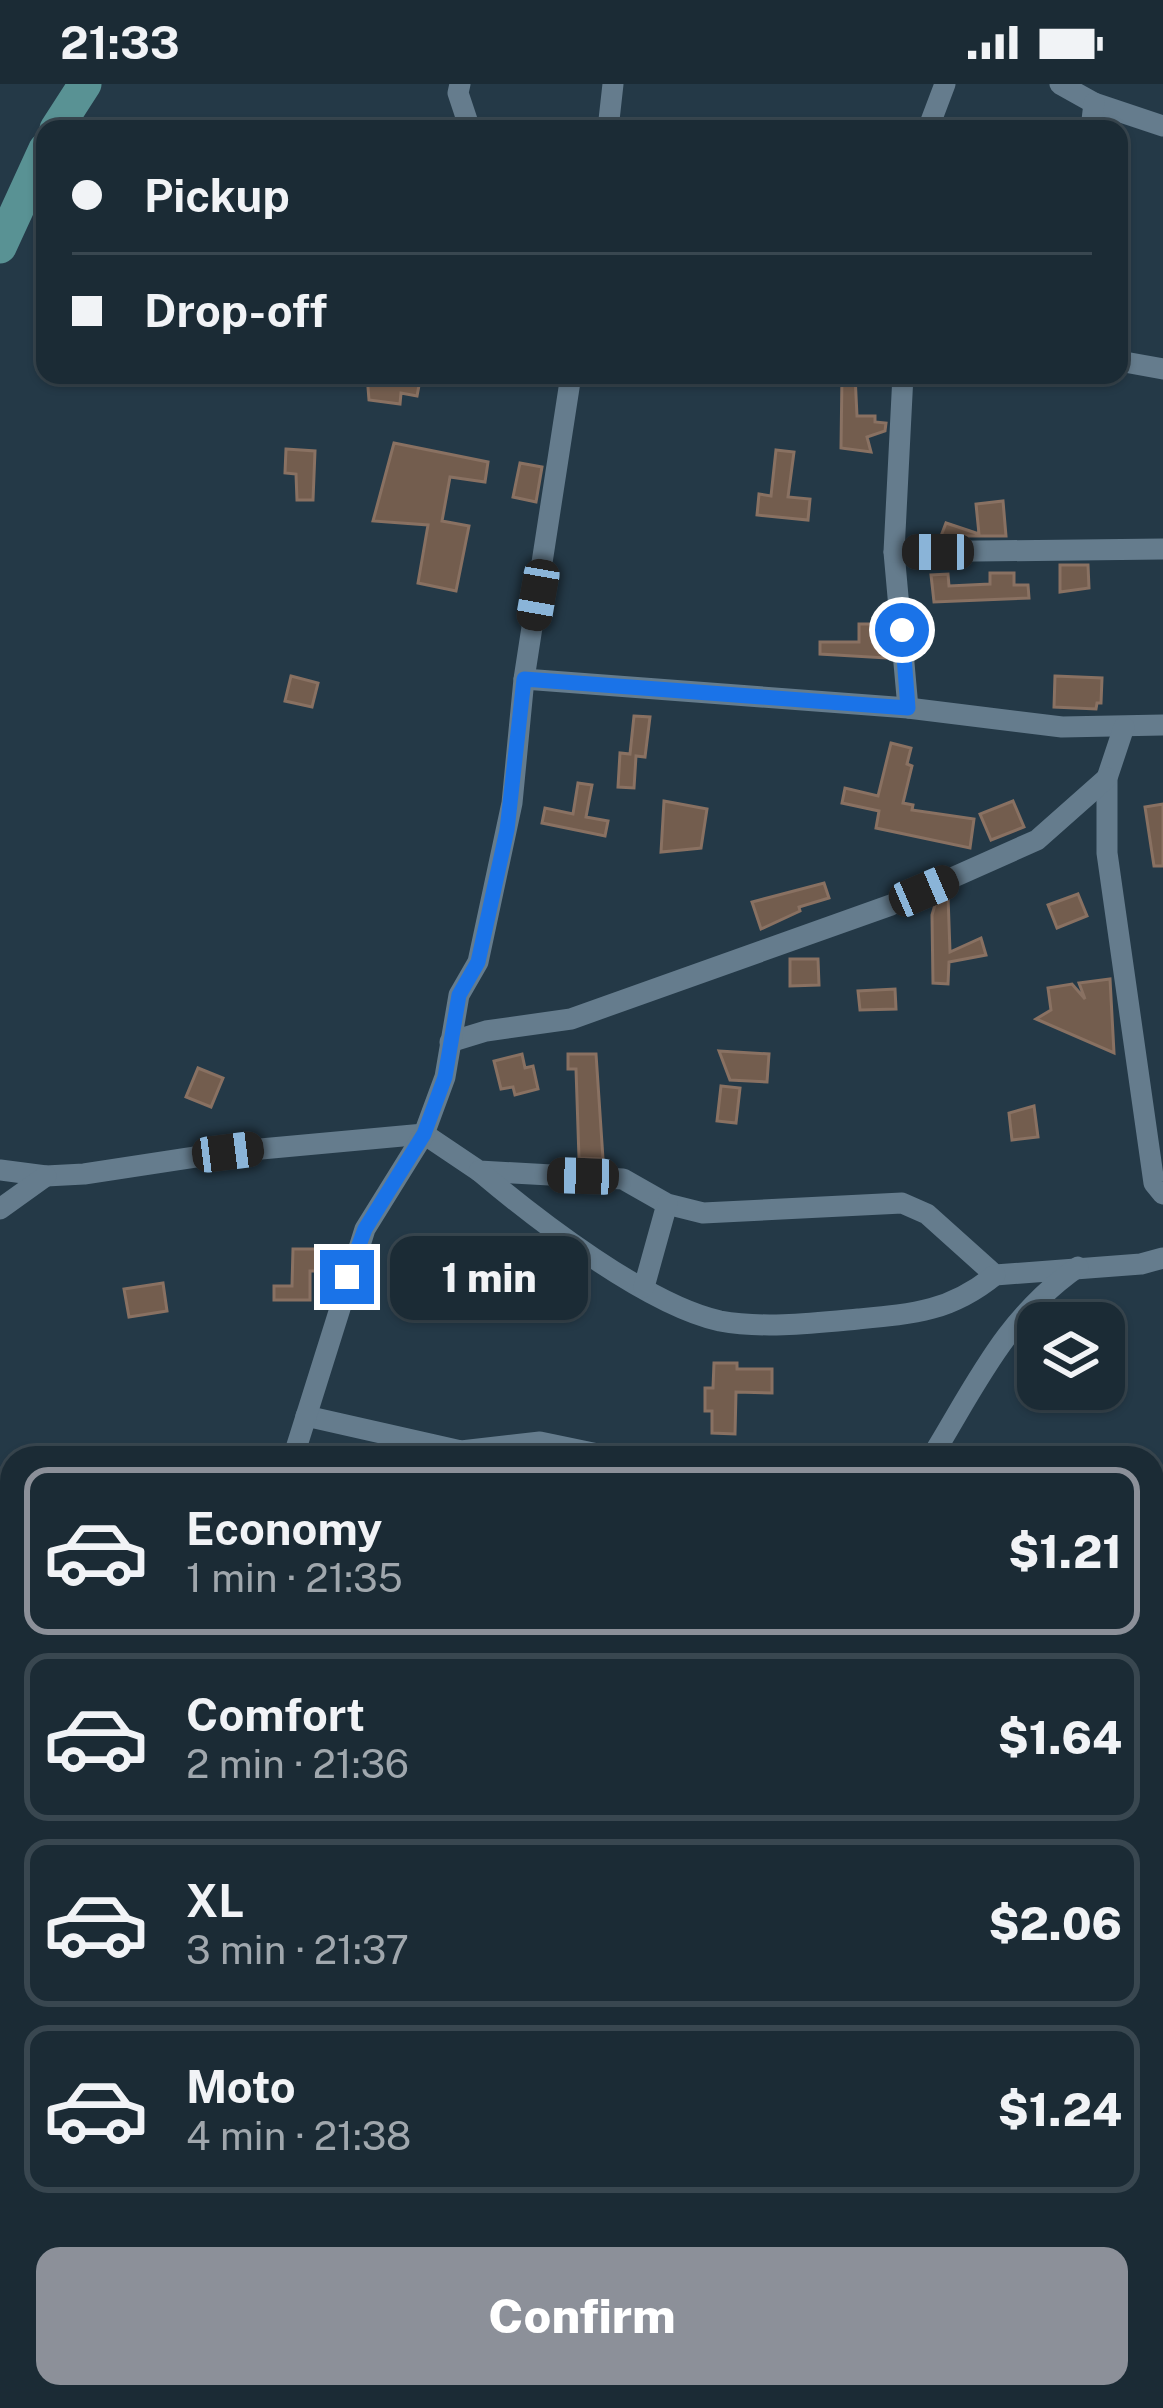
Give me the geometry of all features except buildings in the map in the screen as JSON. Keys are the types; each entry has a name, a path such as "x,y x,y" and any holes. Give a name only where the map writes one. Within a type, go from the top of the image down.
{"street":[{"path":"460,84 458,93 467,120"},
{"path":"609,120 613,84"},
{"path":"931,120 945,84"},
{"path":"1060,84 1094,103 1163,126"},
{"path":"1092,120 1094,103"},
{"path":"1128,363 1163,369"},
{"path":"296,1446 365,1229 424,1134 445,1077 459,995 478,962 512,803 524,679 571,384"},
{"path":"903,384 894,552 908,708"},
{"path":"894,552 1163,549"},
{"path":"524,679 908,708 1062,727 1163,725"},
{"path":"1124,728 1107,778 1107,853 1154,1183 1163,1194"},
{"path":"450,1042 486,1031 571,1019 891,904 1037,840 1107,778"},
{"path":"0,1170 46,1176 424,1134 567,1239 672,1306 723,1322 810,1323 932,1310 967,1298 995,1274 1142,1264 1163,1258"},
{"path":"479,1171 623,1178 667,1204 704,1213 902,1203 927,1214 995,1274"},
{"path":"0,1209 46,1176"},
{"path":"644,1287 667,1204"},
{"path":"938,1446 1010,1329 1040,1294 1078,1267"},
{"path":"306,1416 443,1446"},
{"path":"500,1446 539,1442 558,1446"}],"waterway":[{"path":"62,120 85,84"},
{"path":"0,247 36,169"}],"route":[{"path":"347,1277 365,1229 424,1134 445,1077 459,995 478,962 507,830 524,679 908,708 902,630"}]}
